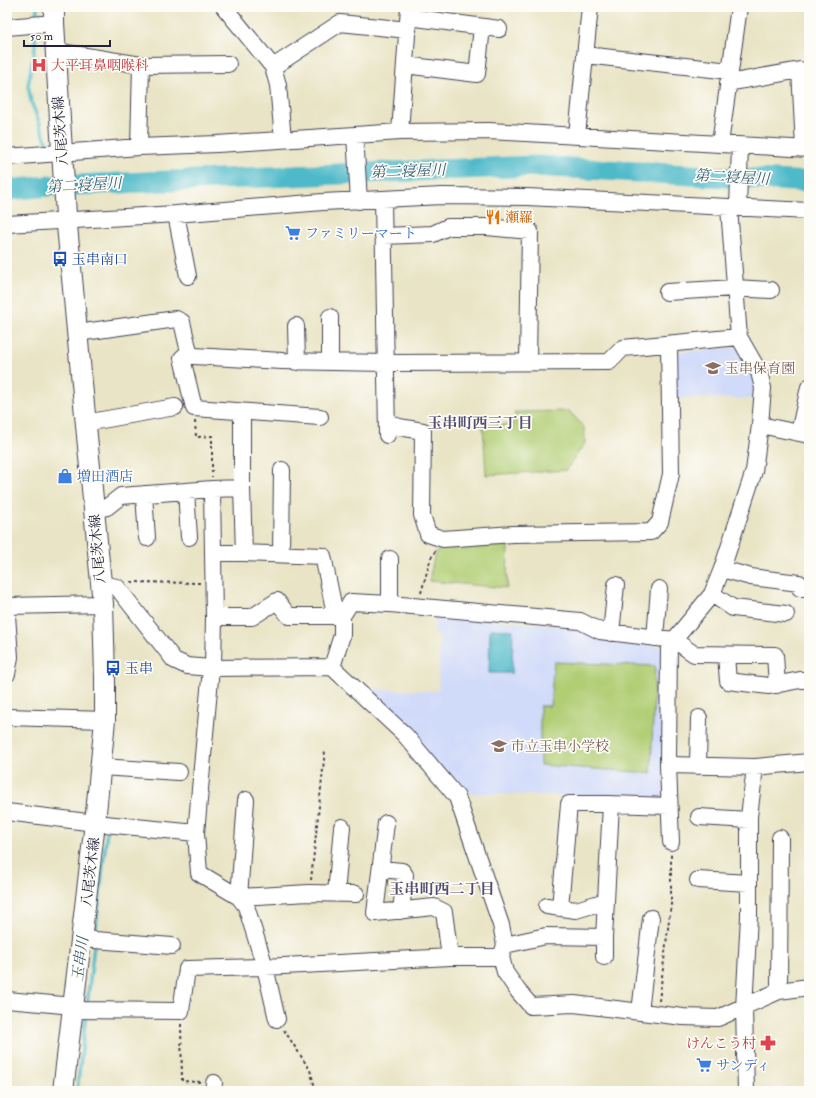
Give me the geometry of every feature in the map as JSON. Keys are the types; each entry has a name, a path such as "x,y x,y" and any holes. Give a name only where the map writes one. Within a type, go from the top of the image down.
{"main road":[{"name":"八尾茨木線","path":"45,20 55,51 66,217 103,604 105,720 95,823 90,940 74,1008 63,1091"}],"street":[{"path":"224,7 273,67 278,85 283,139"},
{"path":"577,135 590,7"},
{"path":"720,144 739,7"},
{"path":"273,67 340,23 408,18 499,29"},
{"path":"400,132 408,18"},
{"path":"7,27 45,20"},
{"path":"405,65 477,74 482,26"},
{"path":"55,51 141,65 228,64"},
{"path":"7,157 62,155 139,147 216,144 400,132 489,131 577,135 740,146 807,148 800,70 729,77 585,55"},
{"path":"139,147 141,65"},
{"path":"355,135 359,201"},
{"path":"666,639 712,594 722,569 754,471 763,388 759,372 739,337 735,288 734,208 740,146"},
{"path":"7,224 66,217 176,214 442,196 527,197 809,211"},
{"path":"383,199 387,429 399,428 423,430 422,515 428,534 443,539 514,534 651,532 660,522 671,474 669,344"},
{"path":"176,214 188,276"},
{"path":"383,236 433,234 448,227 530,231 528,362"},
{"path":"667,292 735,288 771,290"},
{"path":"330,318 330,362"},
{"path":"77,333 176,319 182,322 189,352 194,356 297,362 386,363 610,362 623,348 739,337"},
{"path":"296,326 297,362"},
{"path":"189,352 182,358 194,408 320,417"},
{"path":"760,425 804,434 809,387"},
{"path":"85,423 175,407"},
{"path":"242,412 244,552"},
{"path":"281,554 282,470"},
{"path":"94,510 107,508 121,496 242,488"},
{"path":"212,489 214,617 212,668 196,833 199,873 239,897 246,906 265,967 277,1019"},
{"path":"186,491 189,537"},
{"path":"144,494 146,538"},
{"path":"213,553 244,552 323,556 333,604 342,616"},
{"path":"390,559 390,604"},
{"path":"722,569 750,577 799,583 800,588 809,588"},
{"path":"100,584 118,586 174,660 187,666 212,668 332,667 405,735 457,796 502,925 505,972 518,992 531,1006 574,1004 683,1017 718,1018 744,1008 779,991 809,987"},
{"path":"611,633 616,585"},
{"path":"659,589 666,639 671,842"},
{"path":"712,594 733,608 786,614"},
{"path":"214,617 252,617 277,601 289,616 342,616"},
{"path":"332,667 342,635 342,616 351,602 418,606 580,621 600,631 666,639 694,654 775,655 777,685"},
{"path":"7,606 103,604"},
{"path":"7,615 10,656 7,674"},
{"path":"726,655 728,681 769,686 800,680 809,680"},
{"path":"7,717 105,720"},
{"path":"698,766 699,718"},
{"path":"668,765 756,767 809,762"},
{"path":"101,767 179,772"},
{"path":"746,1091 744,1008 749,916 749,820 756,767"},
{"path":"239,897 246,800"},
{"path":"606,901 576,910 554,907 569,804 669,806"},
{"path":"604,957 611,804"},
{"path":"7,812 95,823 196,833"},
{"path":"699,817 749,820"},
{"path":"386,823 375,913 434,907 444,912 450,957"},
{"path":"336,894 342,827"},
{"path":"779,991 780,838"},
{"path":"381,869 402,871 405,875 401,911"},
{"path":"698,880 749,883"},
{"path":"239,897 309,894 356,894"},
{"path":"640,1012 650,918"},
{"path":"7,1000 74,1008 181,1011 187,969 265,967 450,957 503,951 546,936 604,937"},
{"path":"90,940 172,946"}],"path":[{"path":"194,408 196,437 212,436 212,489"},
{"path":"7,491 10,514 7,594"},
{"path":"418,606 432,558 443,539"},
{"path":"130,582 214,584"},
{"path":"309,894 325,751"},
{"path":"657,1014 671,904 671,842"},
{"path":"181,1011 182,1081 214,1087"},
{"path":"277,1019 310,1070 316,1091"}],"shaded area":[{"name":"玉串保育園","path":"741,347 757,384 756,399 675,398 676,352"},
{"path":"435,616 568,626 603,639 651,644 666,649 665,799 463,793 363,689 438,691 440,636 435,636"}],"green space":[{"path":"569,411 584,427 585,443 566,470 486,475 483,426 514,424 515,412"},
{"path":"508,542 507,588 429,581 434,557 442,545"},
{"path":"554,662 655,666 651,773 540,765 540,706 550,706"}],"water":[{"path":"490,629 513,630 512,673 489,673"}],"waterway":[{"name":"玉串川","path":"36,20 37,7"},
{"name":"玉串川","path":"36,28 35,47 28,85 31,101 47,143"},
{"name":"第二寝屋川","path":"7,190 49,186 536,166 809,182"},
{"name":"玉串川","path":"95,937 107,831"},
{"name":"玉串川","path":"87,1006 94,945"},
{"name":"玉串川","path":"77,1091 86,1014"}],"place":[{"name":"大平耳鼻咽喉科","path":"39,65"},
{"name":"瀬羅","path":"493,217"},
{"name":"ファミリーマート","path":"293,233"},
{"name":"玉串南口","path":"60,259"},
{"name":"玉串保育園","path":"713,368"},
{"name":"増田酒店","path":"65,476"},
{"name":"玉串","path":"113,668"},
{"name":"市立玉串小学校","path":"499,746"},
{"name":"けんこう村","path":"768,1043"},
{"name":"サンディ","path":"704,1065"}],"district":[{"name":"玉串町西三丁目","path":"480,423"},
{"name":"玉串町西二丁目","path":"442,889"}]}
